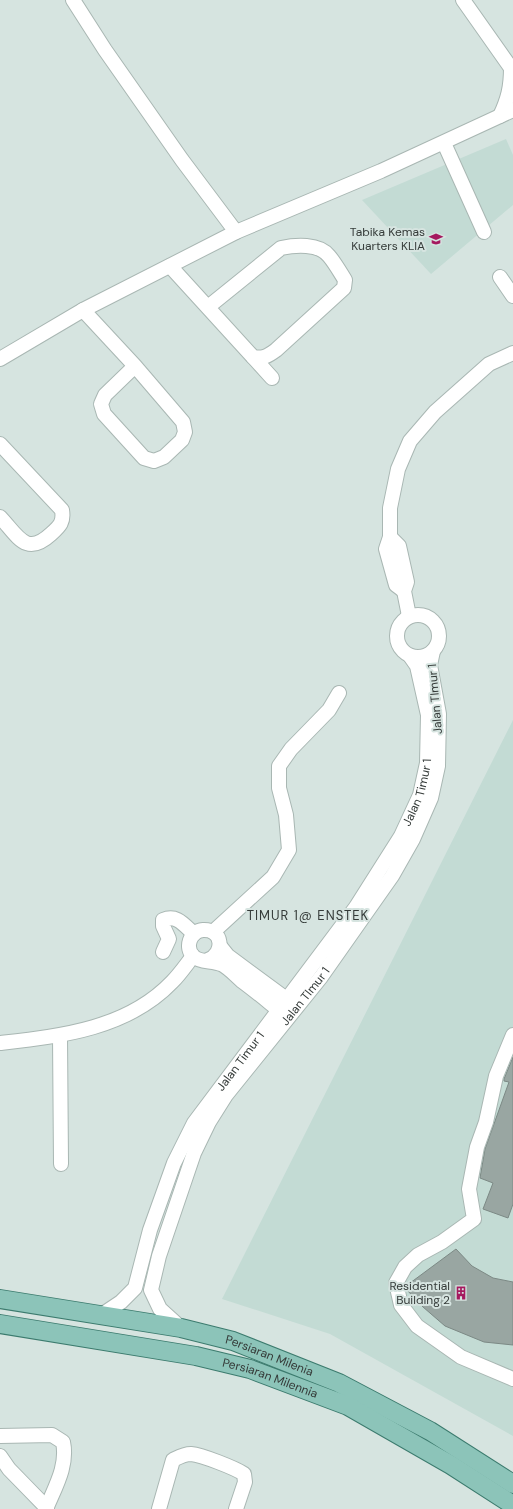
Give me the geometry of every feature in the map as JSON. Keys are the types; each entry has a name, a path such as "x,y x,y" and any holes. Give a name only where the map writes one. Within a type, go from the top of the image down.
{"main road":[{"name":"Persiaran Milenia","path":"0,1299 180,1328 233,1341 339,1382 430,1431 513,1484"},
{"name":"Persiaran Milennia","path":"0,1324 196,1356 250,1369 348,1406 451,1465 513,1506"}],"street":[{"path":"73,0 105,50 173,147 236,232"},
{"path":"463,0 512,69 511,86 508,98 500,116"},
{"path":"0,359 83,310 236,232 444,143 513,110"},
{"path":"444,143 484,232"},
{"path":"208,307 281,248 296,244 318,249 328,254 345,280 344,288 276,350 268,356 260,358 253,357"},
{"path":"170,266 272,378"},
{"path":"500,277 513,296"},
{"path":"83,310 135,366 183,422 185,432 182,440 164,457 154,461 144,458 139,453 104,414 101,404 105,395 135,366"},
{"path":"409,616 404,591 407,582 399,546 390,536 390,508 398,468 410,441 435,412 489,364 513,352"},
{"path":"0,517 23,542 33,546 42,542 59,527 63,520 62,510 1,447"},
{"path":"409,616 426,616 433,621 439,636 433,651 423,656 410,656 404,652 396,640 399,626 409,616"},
{"name":"Jalan TImur 1","path":"180,1328 160,1309 151,1290 159,1256 194,1153 209,1122 226,1095 287,1008 321,976 392,876 413,839 431,798 438,766 438,714 436,692 430,665 433,651"},
{"name":"Jalan Timur 1","path":"100,1316 121,1302 135,1288 150,1230 174,1164 194,1123 287,1008 356,907 401,836 420,795 426,763 428,715 417,666 410,656"},
{"path":"213,932 273,877 289,850 286,815 279,788 279,766 291,749 329,710 340,693"},
{"path":"163,952 169,939 163,926 163,920 168,918 177,919 194,934"},
{"path":"203,930 213,932 217,936 220,946 228,956 287,1008 223,965 208,960 198,959 193,956 190,952 189,942 194,934 203,930"},
{"path":"208,960 216,955 220,946"},
{"path":"0,1043 60,1036 114,1021 136,1010 172,983 193,956"},
{"path":"513,1035 496,1076 486,1122 477,1147 469,1189 474,1219 404,1267 396,1283 401,1305 417,1326 461,1357 513,1379"},
{"path":"60,1036 61,1164"},
{"path":"0,1436 52,1435 63,1442 66,1454 61,1473 47,1508 9,1469 0,1456"},
{"path":"159,1509 173,1460 181,1455 192,1454 236,1469 244,1474 245,1482 236,1509"}],"shaded area":[{"name":"Tabika Kemas Kuarters KLIA","path":"506,139 513,155 513,205 431,274 362,200"},
{"path":"513,720 513,1436 330,1334 222,1299"}],"building":[{"path":"513,1057 513,1204 508,1218 483,1209 493,1183 480,1178 485,1149 509,1082 504,1081 504,1079"},
{"name":"Residential Building 2","path":"456,1249 472,1266 493,1278 513,1282 513,1345 484,1342 445,1326 423,1307 406,1289 406,1286"}],"place":[{"name":"Tabika Kemas Kuarters KLIA","path":"436,239"},
{"name":"Residential Building 2","path":"461,1293"}],"district":[{"name":"TIMUR 1@ ENSTEK","path":"308,915"}]}
